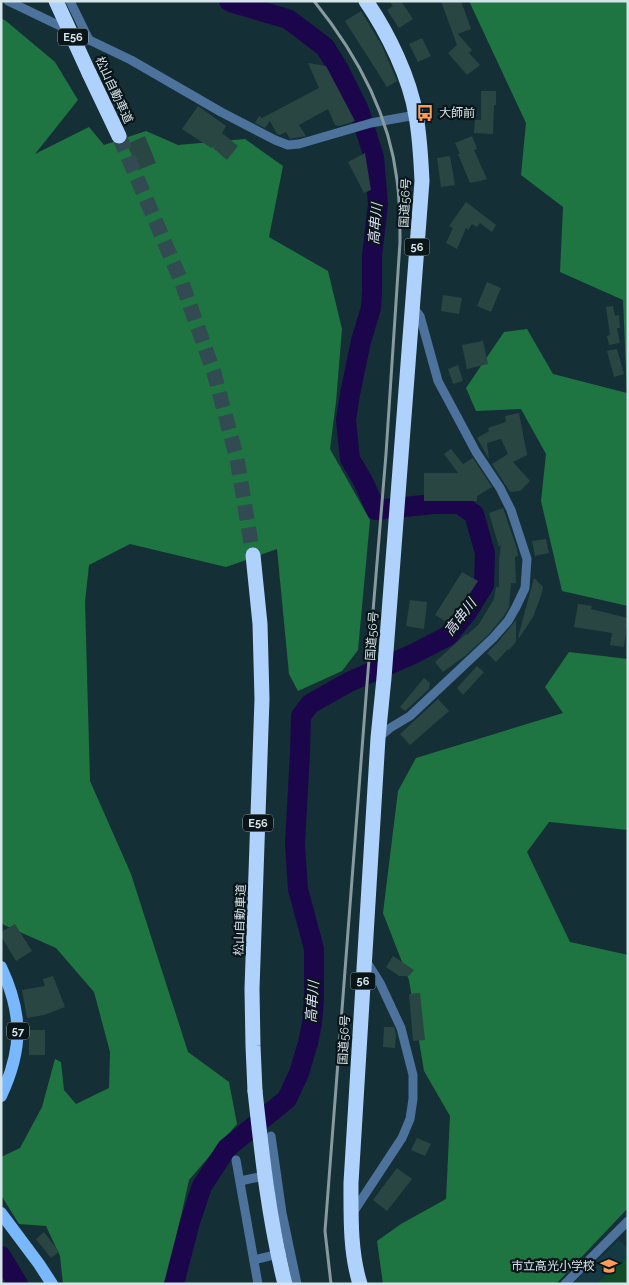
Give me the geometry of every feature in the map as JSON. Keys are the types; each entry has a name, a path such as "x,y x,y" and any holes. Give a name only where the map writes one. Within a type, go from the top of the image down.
{"highway":[{"name":"松山自動車道","path":"56,1 119,136"},
{"name":"国道56号","path":"360,1284 350,1228 351,1173 378,738 422,181 416,115 408,86 392,47 366,1"},
{"name":"松山自動車道","path":"253,555 260,624 262,699 252,989 252,1046 254,1091 262,1161 284,1284"}],"main road":[{"name":"57","path":"1,967 15,1000 18,1016 16,1054 1,1096"},
{"path":"1,1213 40,1264 52,1284"}],"street":[{"path":"8,1 131,60 221,112 288,145 299,144 371,123 416,115"},
{"path":"70,1 88,40"},
{"path":"378,738 410,716 494,638 512,614 525,588 527,559 511,510 500,488 476,452 438,382 420,316 412,305"},
{"path":"351,1216 402,1138 410,1119 413,1099 413,1075 401,1028 380,983 364,959"},
{"path":"270,1136 297,1284"},
{"path":"236,1160 258,1284"},
{"path":"240,1180 276,1174"},
{"path":"565,1284 628,1221"},
{"path":"254,1260 290,1251"}],"shaded area":[{"name":"市立高光小学校","path":"619,1240 628,1249 628,1284 572,1284"}],"green space":[{"path":"469,1 628,1 628,606 562,591 541,501 546,454 521,409 476,411 466,388 504,332 527,329 553,374 627,393 623,300 560,272 563,207 521,175 526,123"},
{"path":"1,18 55,62 78,100 35,154 89,127 104,145 146,131 178,145 245,139 283,166 269,237 328,271 342,329 330,449 370,520 358,650 342,671 298,691 289,674 277,549 226,567 130,544 89,565 85,602 90,781 131,874 188,1052 229,1082 237,1124 189,1180 167,1284 63,1284 60,1256 46,1226 19,1224 1,1195 1,1157 20,1148 42,1107 55,1059 61,1062 64,1090 76,1104 109,1088 110,1052 94,992 56,948 1,922"},
{"path":"569,652 628,659 628,830 549,822 527,852 570,942 628,955 628,1208 556,1284 383,1284 377,1241 401,1224 446,1199 450,1116 424,1071 409,980 383,913 398,791 416,758 563,713 545,687"},
{"path":"628,1257 628,1284 596,1284"}],"building":[{"path":"389,1 401,1 413,19 399,28 387,10 393,6"},
{"path":"441,1 461,1 471,29 458,34 472,50 469,53 480,65 467,75 448,53 457,45"},
{"path":"361,11 382,46 397,81 387,87 345,21"},
{"path":"422,38 431,56 418,62 409,44"},
{"path":"308,63 326,66 355,121 339,126 335,125 328,109 299,125 306,136 290,139 286,132 280,135 277,134 270,121 265,128 255,123 259,116 262,118 319,88"},
{"path":"481,91 496,91 493,134 474,133 475,120 481,120"},
{"path":"198,106 226,126 222,133 238,146 227,160 212,147 182,129"},
{"path":"145,136 156,163 138,170 127,144"},
{"path":"472,136 477,149 474,150 487,179 470,183 455,143"},
{"path":"365,153 371,190 364,193 348,162"},
{"path":"450,156 455,185 441,187 437,158"},
{"path":"466,202 496,225 492,232 480,223 477,227 472,224 468,230 466,228 457,249 446,243 453,228 449,226"},
{"path":"487,282 501,288 491,312 477,306"},
{"path":"443,295 462,298 459,314 441,311"},
{"path":"613,306 615,316 619,315 620,328 617,328 620,343 609,345 607,336 610,335 606,307"},
{"path":"483,341 488,364 467,369 462,345"},
{"path":"617,349 624,374 614,377 607,351"},
{"path":"458,365 463,381 453,384 448,369"},
{"path":"519,413 527,455 513,462 530,481 520,491 510,492 492,464 508,454 501,439 487,443 489,459 477,438 489,431 488,428 506,422 505,416"},
{"path":"451,449 463,464 473,458 492,487 477,496 477,501 424,501 424,473 458,473 444,454"},
{"path":"503,508 518,556 515,557 516,583 511,583 509,607 489,634 465,656 443,672 435,662 479,624 494,599 496,587 499,587 501,545 499,547 489,513"},
{"path":"546,539 549,553 535,556 532,541"},
{"path":"462,572 478,581 450,624 435,615"},
{"path":"534,578 543,587 541,596 533,617 519,638 518,637"},
{"path":"410,600 427,602 424,629 406,626"},
{"path":"578,604 592,606 591,609 628,618 624,647 610,645 612,633 574,627"},
{"path":"516,620 516,642 496,662 487,653"},
{"path":"477,666 484,672 463,695 457,688"},
{"path":"424,678 430,683 429,689 405,711 400,707"},
{"path":"438,699 449,711 410,745 400,734"},
{"path":"15,924 32,951 16,961 1,936 1,932"},
{"path":"393,956 414,970 409,976 399,976 386,967"},
{"path":"53,976 65,1007 44,1015 27,1018 22,990 45,986 43,979"},
{"path":"420,993 425,1040 413,1041 409,994"},
{"path":"384,1027 394,1027 396,1034 395,1048 383,1047"},
{"path":"29,1030 45,1030 45,1055 29,1055"},
{"path":"417,1138 431,1144 425,1156 411,1150"},
{"path":"397,1168 412,1179 387,1211 373,1200"},
{"path":"44,1232 59,1252 51,1258 36,1239"}],"waterway":[{"name":"高串川","path":"174,1284 190,1222 202,1186 227,1148 287,1099 299,1073 308,1043 314,999 314,949 298,889 295,844 301,716 310,704 349,682 413,654 448,636 468,611 484,585 485,553 474,514 459,504 433,504 376,510 363,481 350,459 346,420 361,341 371,308 372,256 378,204 374,157 359,110 325,47 288,19 229,1"},
{"path":"1,1256 18,1284"}],"tunnel":[{"path":"119,136 182,283 214,373 237,459 253,555"}],"railway":[{"path":"314,1 357,63 378,108 393,155 398,188 400,226 386,454 325,1231 331,1284"}],"place":[{"name":"大師前","path":"425,113"},
{"name":"市立高光小学校","path":"609,1266"}]}
